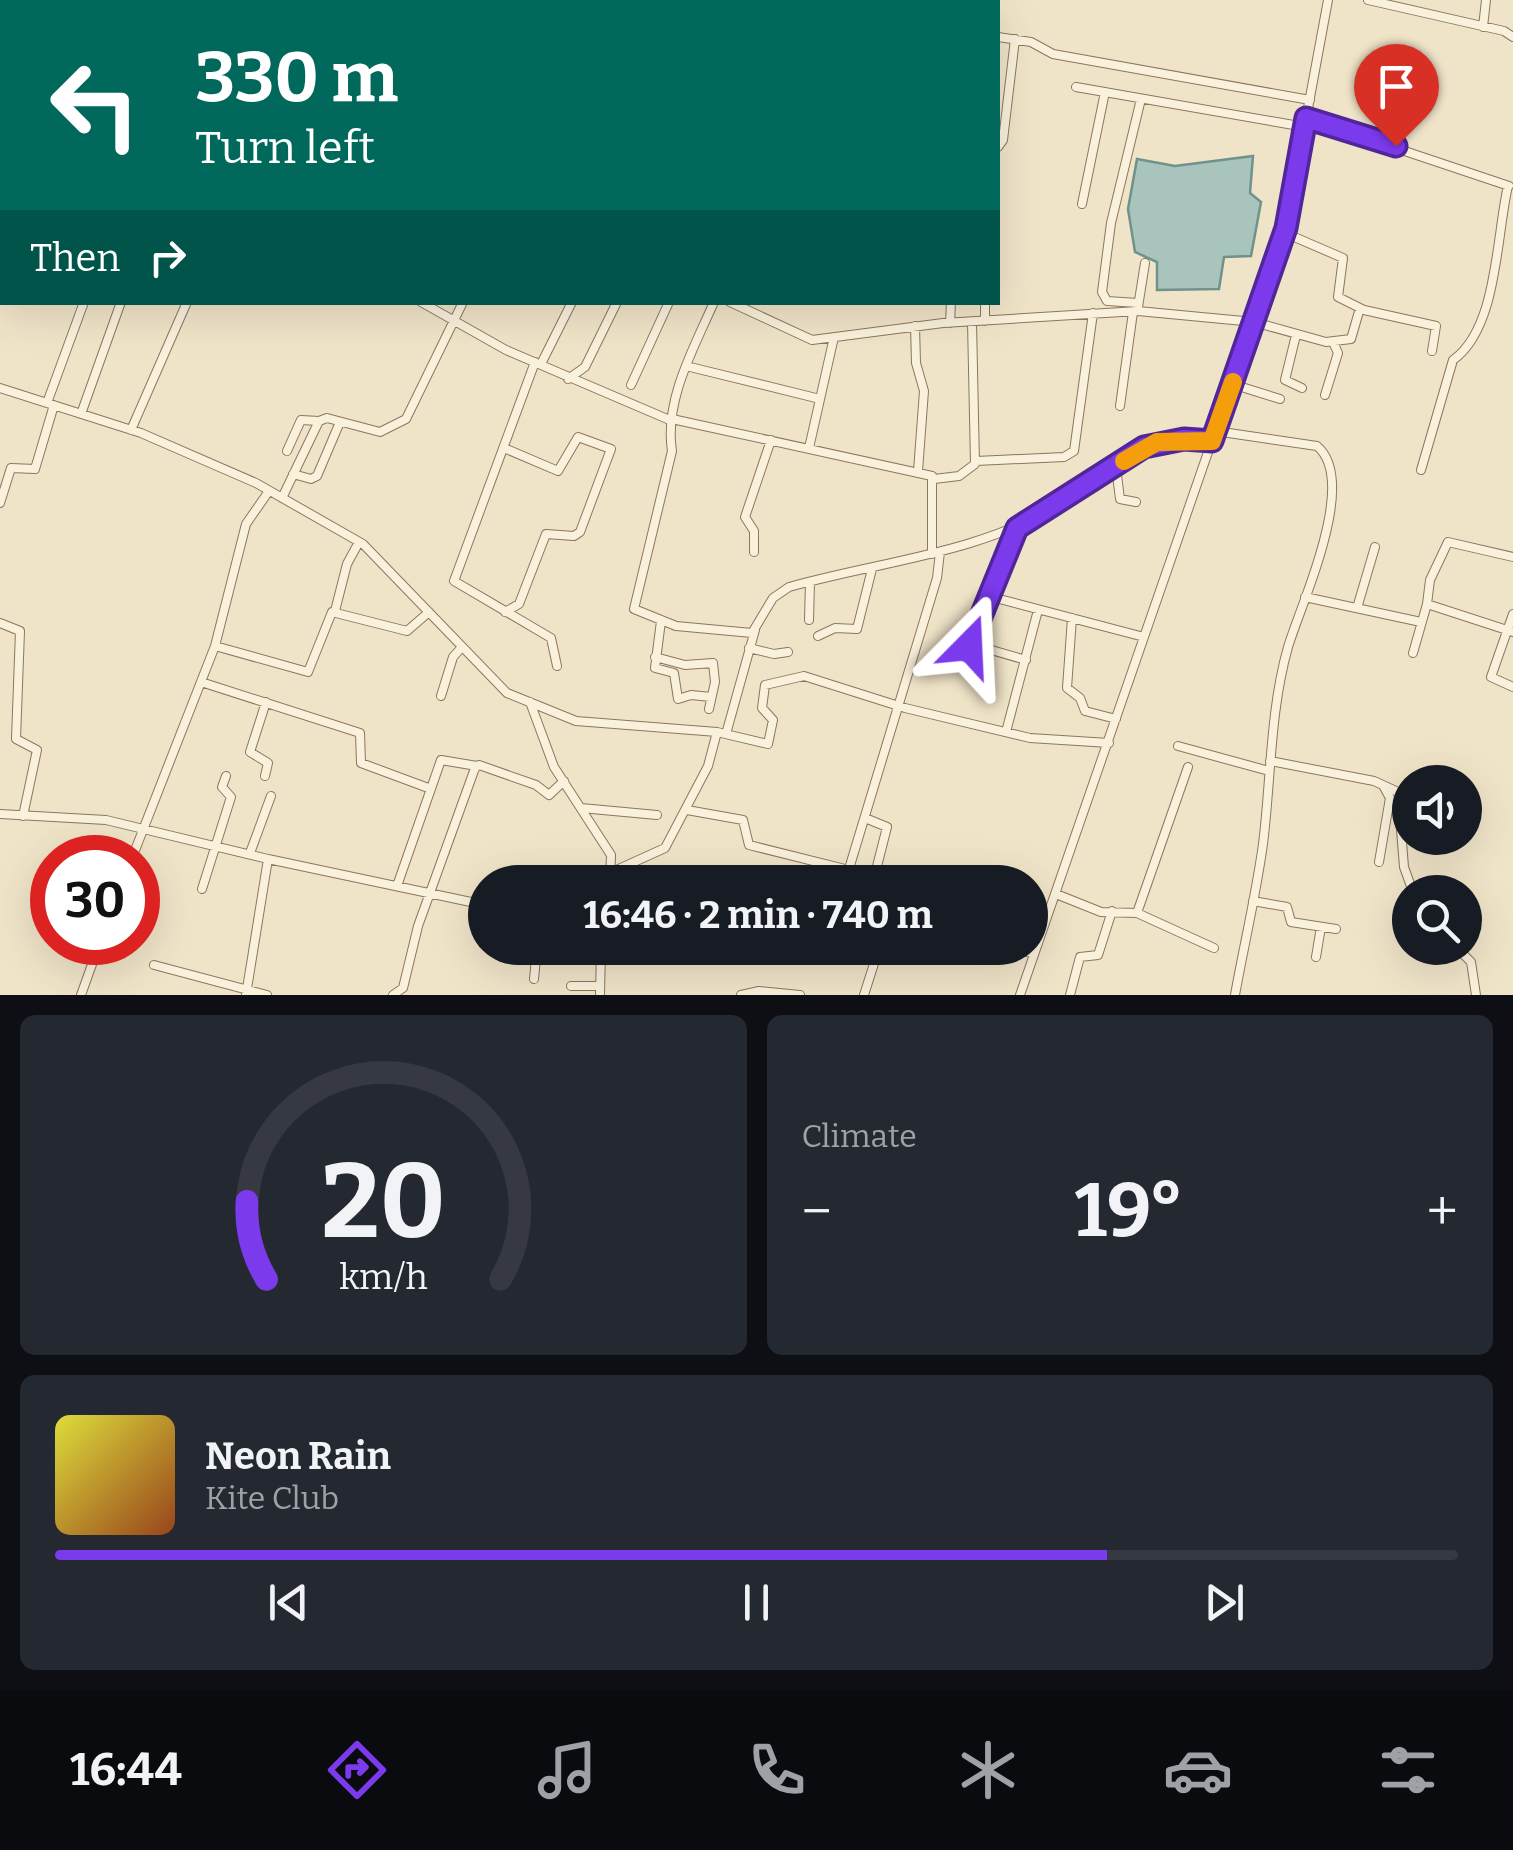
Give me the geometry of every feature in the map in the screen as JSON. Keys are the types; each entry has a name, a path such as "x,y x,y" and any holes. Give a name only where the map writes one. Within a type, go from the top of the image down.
{"street":[{"path":"1048,916 1284,233 1328,0"},
{"path":"1368,0 1513,37"},
{"path":"1483,28 1486,0"},
{"path":"1000,37 1053,54 1310,100"},
{"path":"1000,144 1014,40"},
{"path":"1076,88 1306,123 1510,186 1498,224 1499,264 1468,350 1453,360 1421,470"},
{"path":"1082,204 1105,92"},
{"path":"1140,98 1111,223 1102,292 1106,301 1136,309 1254,322 1296,336 1333,342 1352,340 1360,308"},
{"path":"1284,233 1341,256 1336,294 1360,308 1436,326 1432,351"},
{"path":"1120,406 1145,263"},
{"path":"0,503 11,468 35,469 83,305"},
{"path":"82,414 120,305"},
{"path":"132,430 186,305"},
{"path":"426,305 568,378 672,420 918,472 934,479 962,475 976,460 972,322"},
{"path":"287,450 302,420 340,422 380,432 406,419 462,305"},
{"path":"558,666 554,642 454,581 538,363 570,305"},
{"path":"568,378 585,366 616,305"},
{"path":"631,385 668,305"},
{"path":"713,305 686,366 672,420 672,451 634,610 676,626 755,630"},
{"path":"734,305 806,339 950,322 1136,309"},
{"path":"950,322 952,305"},
{"path":"985,305 985,321"},
{"path":"976,460 1064,457 1074,450 1093,313"},
{"path":"916,326 916,363 924,391 918,472"},
{"path":"1296,336 1285,380 1302,388"},
{"path":"809,448 834,337"},
{"path":"1325,395 1338,353 1333,342"},
{"path":"686,366 820,399"},
{"path":"1232,384 1280,398"},
{"path":"0,388 132,430 269,491 359,542 508,693 576,722 722,733 770,744 773,720 762,708 765,686 800,676 1006,732 1109,743"},
{"path":"282,498 318,421"},
{"path":"294,474 311,479 317,476 340,422"},
{"path":"622,865 662,851 687,810 722,733 755,630 780,592 936,553 1017,528 1157,442 1214,436 1317,446 1329,456 1334,493 1287,652 1235,995"},
{"path":"504,448 558,471 578,437 611,449 580,532 574,536 546,534 518,604 504,612"},
{"path":"754,552 754,534 746,518 770,440"},
{"path":"1116,467 1120,499 1136,502"},
{"path":"850,865 937,578 934,479"},
{"path":"140,835 215,646 246,524 269,491"},
{"path":"1017,528 967,643 1026,660"},
{"path":"335,611 348,564 359,542"},
{"path":"1413,653 1429,584 1448,542 1513,557"},
{"path":"1357,608 1375,548"},
{"path":"818,636 832,628 857,629 872,568"},
{"path":"809,620 810,582"},
{"path":"988,596 1144,637"},
{"path":"1304,597 1421,622"},
{"path":"1426,604 1510,632"},
{"path":"1006,732 1038,610"},
{"path":"215,646 308,672 330,613 335,611 407,631 428,612"},
{"path":"1513,614 1510,632 1490,677 1513,687"},
{"path":"1072,618 1066,686 1080,698 1085,711 1116,720"},
{"path":"661,621 655,668 675,675 678,699 691,694 712,698"},
{"path":"0,623 20,631 16,736 20,743 36,748 24,816"},
{"path":"440,696 453,657 462,646"},
{"path":"750,648 774,654 788,652"},
{"path":"655,657 685,665 713,663 709,709"},
{"path":"201,682 360,733 360,763 431,789"},
{"path":"266,702 250,752 268,763 266,776"},
{"path":"530,702 564,782 611,855 611,865"},
{"path":"1178,746 1381,784 1401,795 1407,875"},
{"path":"397,886 443,758 536,786 549,795 564,782"},
{"path":"393,995 403,988 430,893 476,766"},
{"path":"1137,913 1188,767"},
{"path":"202,889 230,798 222,788 226,776"},
{"path":"1379,862 1390,798 1381,784"},
{"path":"250,853 271,796"},
{"path":"580,808 658,815"},
{"path":"687,810 744,820 749,845 828,865"},
{"path":"0,814 106,820 468,901"},
{"path":"865,818 887,827 877,865"},
{"path":"247,992 268,859"},
{"path":"1056,894 1101,912 1137,913 1214,948"},
{"path":"1252,901 1287,907 1291,922 1336,929"},
{"path":"1070,995 1080,958 1098,955 1112,911"},
{"path":"1316,957 1321,927"},
{"path":"81,995 92,965"},
{"path":"154,965 267,995"},
{"path":"534,979 535,965"},
{"path":"571,986 600,990 601,965"},
{"path":"864,995 874,965"},
{"path":"1020,995 1030,965"},
{"path":"1471,965 1476,995"},
{"path":"741,995 800,995"}],"water":[{"path":"1253,156 1250,193 1261,202 1251,256 1224,257 1219,289 1157,290 1157,262 1135,252 1128,209 1137,159 1175,166"}],"slow traffic":[{"path":"1124,461 1157,442 1212,441 1233,382"}],"route":[{"path":"969,646 968,640 1017,528 1062,503 1144,447 1184,439 1212,441 1286,228 1306,118 1396,146"}]}
